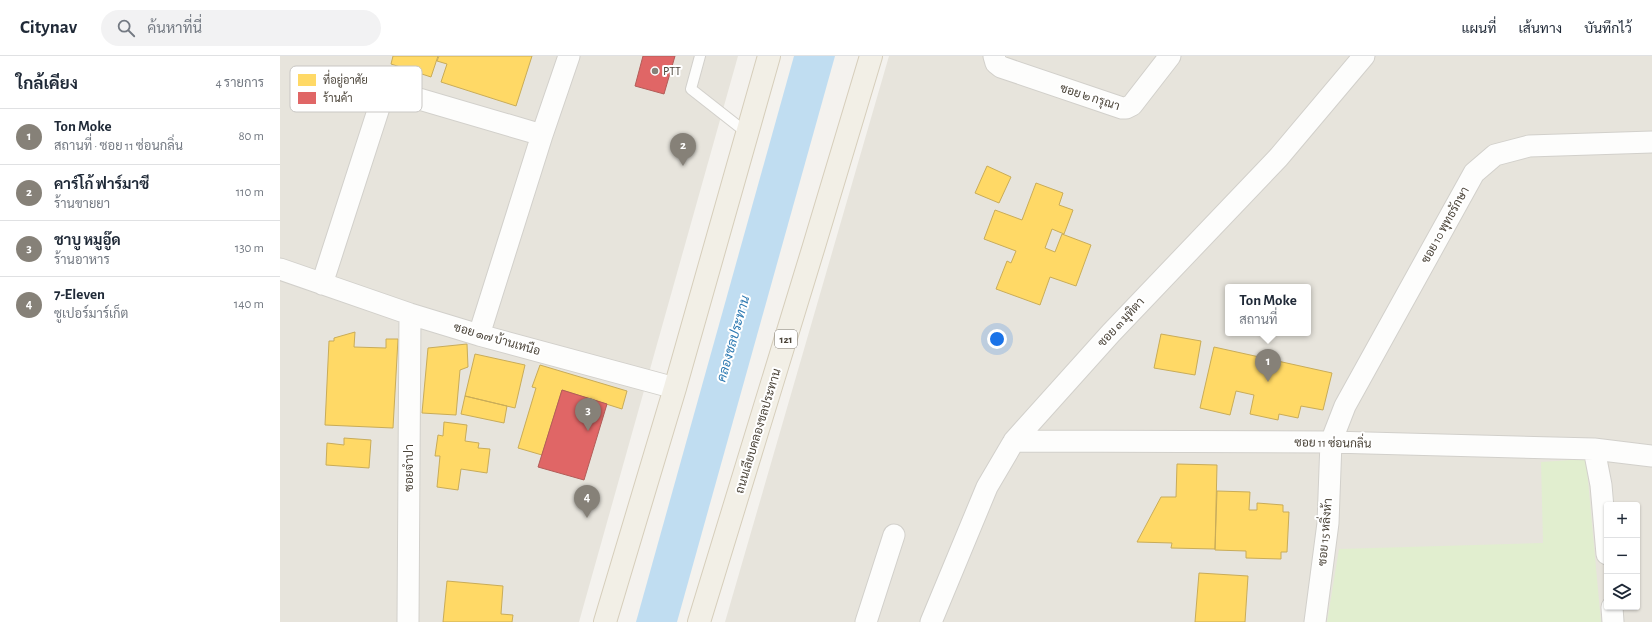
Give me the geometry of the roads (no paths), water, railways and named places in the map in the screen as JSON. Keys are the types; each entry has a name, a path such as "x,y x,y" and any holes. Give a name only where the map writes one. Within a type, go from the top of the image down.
{"main road":[{"path":"605,622 675,388 769,56"},
{"name":"ถนนเลียบคลองชลประทาน","path":"699,622 871,56"}],"street":[{"path":"479,335 542,135 569,56"},
{"name":"ซอย ๒ กรุณา","path":"994,56 996,63 1001,67 1122,108 1132,105 1170,56"},
{"name":"ซอย ๓ มุทิตา","path":"931,622 987,487 1014,441 1111,332 1278,158 1364,56"},
{"path":"422,100 542,135"},
{"path":"322,284 378,112"},
{"name":"ซอย 10 พุทธรักษา","path":"1331,442 1345,406 1474,173 1495,155 1529,146 1652,142"},
{"name":"ซอย ๑๗ บ้านเหนือ","path":"280,269 410,314 479,335 675,388"},
{"name":"ซอยจำปา","path":"408,622 410,314"},
{"name":"ซอย 11 ซ่อนกลิ่น","path":"1014,441 1331,442 1594,449 1652,456"},
{"name":"ซอย 15 หลิ่งห้า","path":"1315,622 1328,524 1331,442"},
{"path":"1594,449 1601,485 1606,538"},
{"path":"866,622 894,535"},
{"path":"1612,610 1613,622"}],"lane":[{"path":"700,56 691,89 747,133"}],"water":[{"name":"คลองชลประทาน","path":"794,56 835,56 677,622 636,622"}],"place":[{"name":"PTT","path":"655,71"},
{"name":"คาร์โก้ ฟาร์มาซี","path":"683,166"},
{"name":"Ton Moke","path":"1268,382"},
{"name":"ชาบู หมูอู๊ด","path":"588,431"},
{"name":"7-Eleven","path":"587,518"}]}
